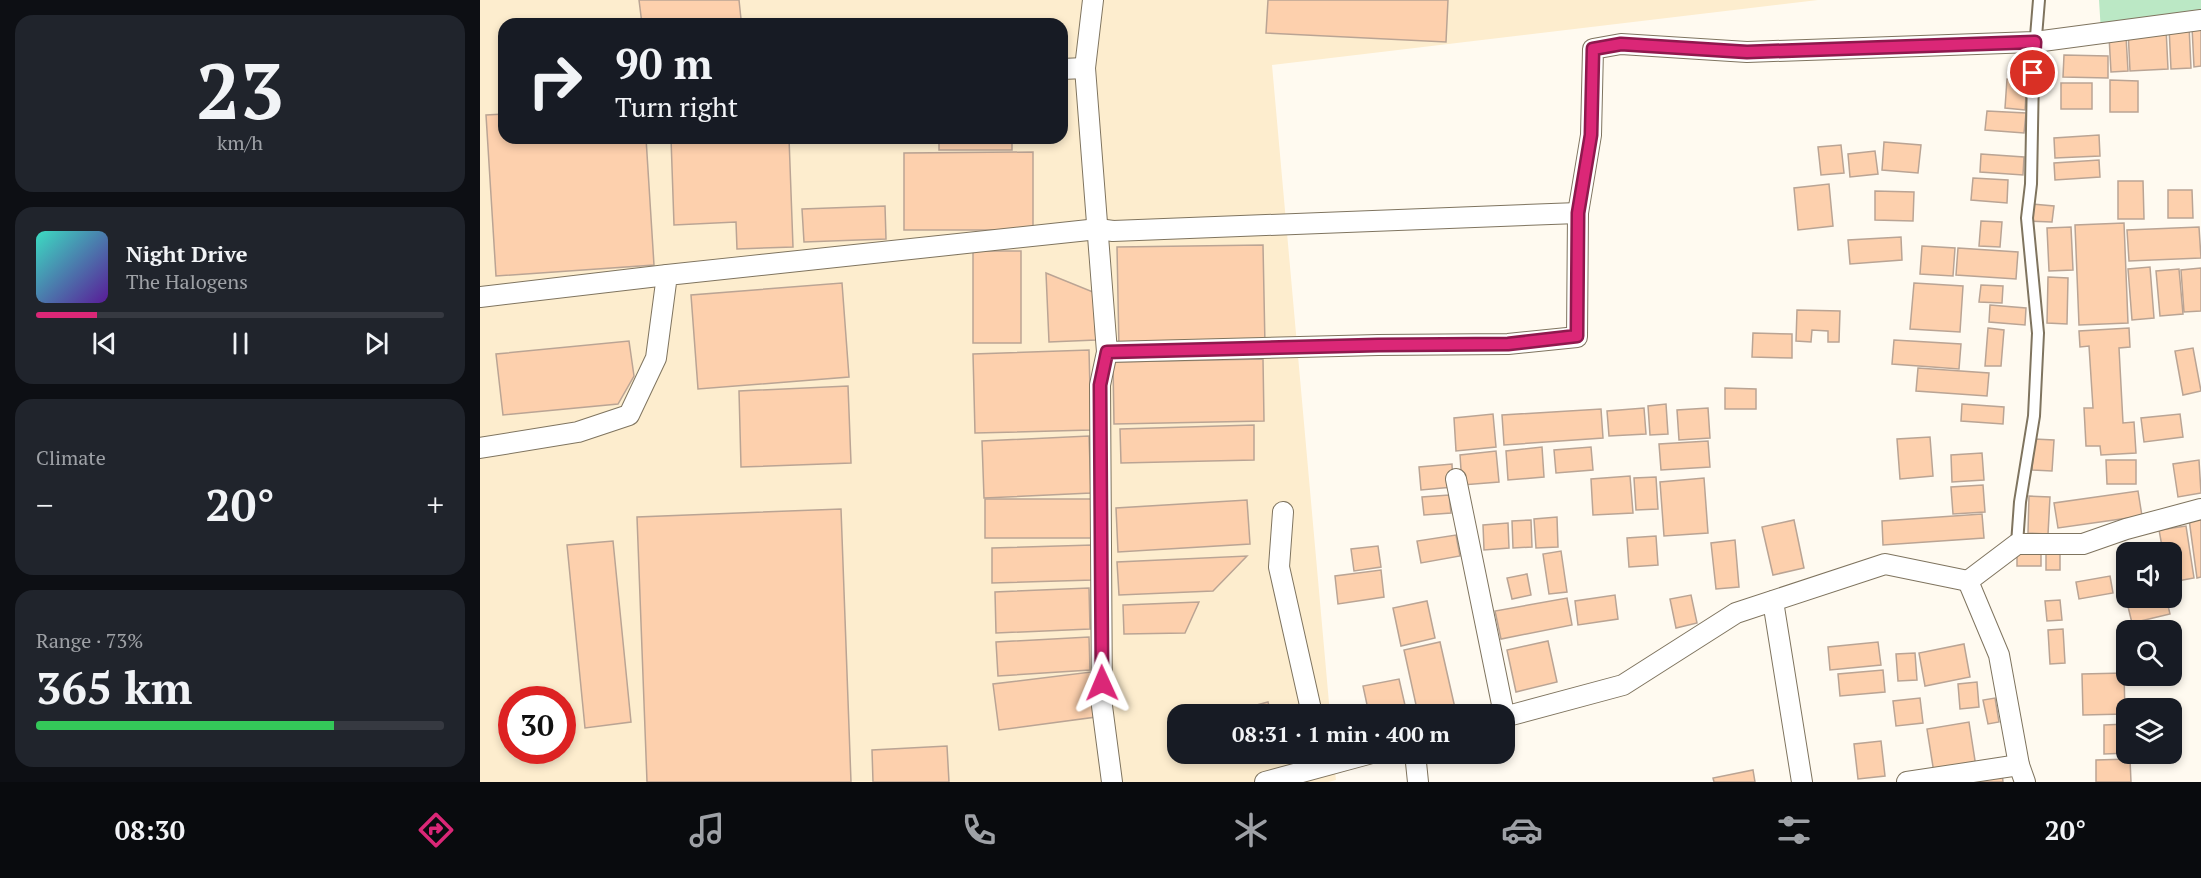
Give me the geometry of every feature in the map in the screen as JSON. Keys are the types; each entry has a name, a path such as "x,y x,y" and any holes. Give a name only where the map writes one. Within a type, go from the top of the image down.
{"street":[{"path":"1093,0 1085,68 1107,352 1100,385 1102,706 1112,782"},
{"path":"1107,352 1508,344 1577,336 1578,213 1591,135 1593,49 1621,44 1747,52 2035,42 2201,20"},
{"path":"1068,69 1085,68"},
{"path":"480,297 1098,229 1113,231 1578,213"},
{"path":"480,448 578,432 629,415 656,358 667,275"},
{"path":"1456,479 1502,704"},
{"path":"1515,712 1623,685 1736,613 1885,564 1968,581 2017,544 2083,544 2126,529 2201,509"},
{"path":"1283,512 1279,567 1310,704"},
{"path":"1907,782 2022,773 1999,655 1968,581"},
{"path":"1773,601 1802,782"},
{"path":"1265,782 1312,764"},
{"path":"1416,764 1418,782"}],"lane":[{"path":"2017,544 2020,502 2034,416 2038,333 2027,218 2031,184 2035,42 2039,0"}],"shaded area":[{"path":"480,0 1818,0 1272,65 1329,704 1167,704 1167,764 1334,764 1336,780 1328,782 480,782"}],"green space":[{"path":"2099,0 2201,0 2201,25 2101,32"}],"building":[{"path":"639,0 739,0 741,18 641,18"},
{"path":"1268,0 1448,0 1446,42 1266,33"},
{"path":"2189,26 2191,68 2171,69 2169,27"},
{"path":"2201,26 2201,66 2194,67 2192,27"},
{"path":"2166,28 2168,69 2130,71 2128,30"},
{"path":"2109,36 2126,36 2128,71 2111,72"},
{"path":"2064,55 2108,56 2108,78 2063,77"},
{"path":"2007,79 2027,80 2025,110 2005,108"},
{"path":"2110,80 2138,81 2138,112 2110,112"},
{"path":"2061,83 2092,83 2092,109 2061,109"},
{"path":"1987,111 2026,113 2024,133 1985,130"},
{"path":"498,114 498,144 646,144 654,265 496,276 486,115"},
{"path":"2099,135 2100,156 2055,158 2054,138"},
{"path":"1884,142 1921,145 1918,173 1882,170"},
{"path":"671,144 789,144 793,247 737,249 736,222 674,225"},
{"path":"939,144 1012,144 1012,150 939,150"},
{"path":"1841,145 1844,173 1821,175 1818,147"},
{"path":"1875,151 1878,174 1850,177 1848,154"},
{"path":"1033,152 1033,230 904,230 904,153"},
{"path":"1981,154 2024,157 2023,175 1980,172"},
{"path":"2099,160 2100,177 2055,180 2054,163"},
{"path":"1973,178 2008,180 2007,203 1971,200"},
{"path":"2118,181 2143,181 2144,219 2118,219"},
{"path":"1829,184 1833,226 1798,230 1794,188"},
{"path":"2168,190 2192,190 2193,218 2168,218"},
{"path":"1875,191 1914,192 1913,221 1875,220"},
{"path":"2031,204 2054,206 2052,222 2029,221"},
{"path":"885,206 886,239 804,242 802,209"},
{"path":"1981,221 2002,222 2000,247 1979,246"},
{"path":"2124,223 2128,323 2079,325 2075,225"},
{"path":"2071,227 2073,270 2049,271 2047,228"},
{"path":"2199,227 2201,258 2129,261 2127,230"},
{"path":"1901,237 1902,260 1850,264 1848,240"},
{"path":"1263,245 1265,346 1119,349 1117,247"},
{"path":"1922,246 1955,248 1953,276 1920,274"},
{"path":"1958,248 2018,252 2016,279 1956,275"},
{"path":"973,251 1021,251 1021,343 973,343"},
{"path":"2150,267 2154,318 2132,320 2128,269"},
{"path":"2201,268 2201,311 2184,312 2181,270"},
{"path":"2179,269 2183,314 2160,316 2156,271"},
{"path":"1046,273 1093,292 1096,340 1049,342"},
{"path":"2048,277 2068,278 2067,324 2047,323"},
{"path":"842,283 849,377 698,389 691,295"},
{"path":"1914,283 1963,286 1960,332 1910,329"},
{"path":"1981,285 2003,286 2002,303 1979,302"},
{"path":"1990,305 2026,308 2025,325 1989,322"},
{"path":"1797,310 1840,311 1839,342 1828,342 1828,331 1812,330 1811,342 1796,341"},
{"path":"1988,328 2004,330 2001,366 1985,366"},
{"path":"2129,328 2130,347 2119,348 2123,423 2134,422 2136,453 2101,455 2100,446 2086,446 2084,408 2093,408 2089,346 2080,347 2079,331"},
{"path":"1753,333 1792,334 1792,358 1752,357"},
{"path":"1894,340 1961,344 1959,369 1892,364"},
{"path":"629,341 634,376 618,404 503,415 496,354"},
{"path":"2193,348 2201,391 2183,395 2175,351"},
{"path":"1089,350 1091,430 975,433 973,354"},
{"path":"1263,359 1264,421 1114,424 1113,362"},
{"path":"1918,368 1989,373 1987,396 1916,391"},
{"path":"848,386 851,463 741,467 739,391"},
{"path":"1725,388 1756,389 1756,409 1725,409"},
{"path":"1666,404 1668,434 1650,435 1648,406"},
{"path":"1962,404 2004,407 2003,424 1961,421"},
{"path":"1644,408 1646,434 1609,436 1607,411"},
{"path":"1708,408 1710,438 1679,440 1677,410"},
{"path":"1601,409 1603,438 1504,445 1502,415"},
{"path":"1493,414 1496,447 1456,451 1454,418"},
{"path":"2180,414 2183,437 2144,442 2141,418"},
{"path":"1254,425 1254,460 1121,463 1120,429"},
{"path":"1089,436 1091,493 984,498 982,441"},
{"path":"1930,437 1933,476 1900,479 1897,439"},
{"path":"2034,439 2054,440 2052,471 2032,470"},
{"path":"1708,441 1710,467 1661,470 1659,444"},
{"path":"1542,447 1544,477 1508,480 1506,451"},
{"path":"1591,447 1593,470 1556,473 1554,450"},
{"path":"1496,451 1499,482 1462,485 1460,455"},
{"path":"1982,453 1984,480 1952,482 1951,455"},
{"path":"2106,460 2136,460 2136,484 2107,484"},
{"path":"2199,460 2201,493 2178,497 2173,464"},
{"path":"1452,464 1453,487 1421,490 1419,467"},
{"path":"1630,476 1633,513 1593,515 1591,479"},
{"path":"1656,477 1658,509 1636,510 1634,478"},
{"path":"1704,478 1708,533 1664,536 1660,482"},
{"path":"1983,485 1985,512 1953,514 1951,487"},
{"path":"2138,491 2142,516 2058,528 2054,503"},
{"path":"1449,495 1451,513 1424,515 1422,497"},
{"path":"2029,496 2050,497 2048,534 2028,533"},
{"path":"985,499 1094,499 1093,538 985,538"},
{"path":"1247,500 1250,544 1118,552 1116,508"},
{"path":"841,509 851,782 647,782 637,517"},
{"path":"1982,514 1984,538 1883,545 1882,521"},
{"path":"1557,517 1558,547 1536,548 1534,519"},
{"path":"2201,517 2201,577 2197,578 2189,519"},
{"path":"1531,520 1532,547 1513,548 1512,521"},
{"path":"1794,520 1804,568 1773,575 1762,527"},
{"path":"1508,523 1509,548 1484,550 1483,525"},
{"path":"2186,526 2194,578 2182,580 2182,542 2161,542 2159,530"},
{"path":"1456,535 1460,556 1421,563 1417,541"},
{"path":"1656,536 1658,565 1629,567 1627,538"},
{"path":"1735,540 1739,587 1716,589 1711,543"},
{"path":"613,541 631,722 585,728 567,545"},
{"path":"1093,545 1093,580 992,583 992,548"},
{"path":"1378,546 1381,567 1354,571 1351,549"},
{"path":"1561,551 1567,592 1549,594 1543,554"},
{"path":"2017,553 2041,554 2041,566 2017,566"},
{"path":"2046,553 2060,553 2060,570 2046,570"},
{"path":"1247,556 1213,591 1119,595 1117,562"},
{"path":"1381,570 1384,597 1338,604 1335,576"},
{"path":"1527,574 1531,595 1512,599 1507,578"},
{"path":"2110,576 2113,593 2079,599 2076,582"},
{"path":"1089,588 1090,629 996,633 995,592"},
{"path":"1615,595 1618,619 1578,625 1575,601"},
{"path":"1691,595 1697,623 1676,628 1670,599"},
{"path":"1567,598 1572,625 1501,639 1495,611"},
{"path":"2060,600 2062,620 2047,621 2045,601"},
{"path":"1427,601 1435,638 1401,646 1393,608"},
{"path":"1199,602 1185,633 1124,634 1123,605"},
{"path":"2128,608 2169,608 2170,614 2145,620 2131,620"},
{"path":"2063,629 2065,663 2050,664 2048,630"},
{"path":"1089,637 1090,670 998,676 996,642"},
{"path":"1548,641 1557,682 1516,692 1507,650"},
{"path":"1440,642 1454,704 1416,704 1404,650"},
{"path":"1878,642 1881,665 1830,670 1828,647"},
{"path":"1964,644 1970,677 1925,686 1919,653"},
{"path":"1915,653 1917,680 1898,681 1896,654"},
{"path":"1883,670 1885,692 1840,696 1838,674"},
{"path":"1091,672 1096,717 999,730 993,684"},
{"path":"2116,673 2116,686 2124,686 2125,698 2116,698 2116,714 2083,715 2082,674"},
{"path":"1399,679 1405,704 1367,704 1363,686"},
{"path":"1977,682 1979,707 1960,709 1958,684"},
{"path":"1920,698 1923,723 1896,726 1893,701"},
{"path":"1995,698 1999,722 1988,724 1983,700"},
{"path":"1969,722 1976,767 1934,773 1927,729"},
{"path":"2116,724 2116,754 2104,754 2104,725"},
{"path":"1881,741 1885,776 1858,779 1854,744"},
{"path":"947,746 949,782 873,782 872,750"},
{"path":"2116,759 2116,764 2130,764 2131,782 2096,782 2096,760"},
{"path":"1753,770 1755,782 1714,782 1713,778"},
{"path":"2002,772 2003,782 1981,782 1980,775"}],"route":[{"path":"1102,683 1100,385 1107,352 1508,344 1577,336 1578,213 1591,135 1593,49 1621,44 1747,52 2035,42 2033,73"}]}
